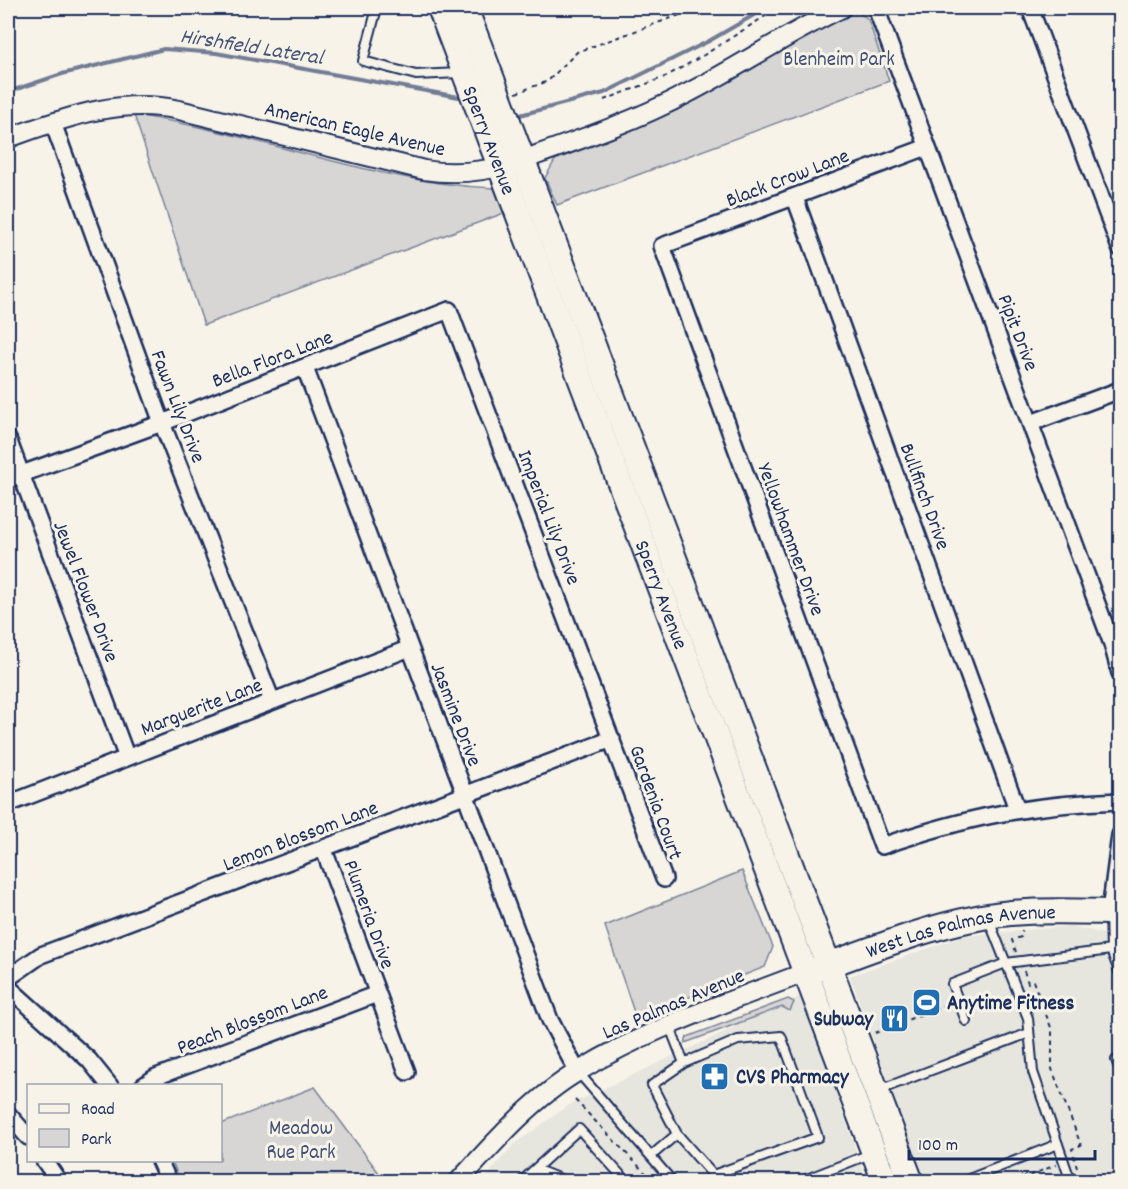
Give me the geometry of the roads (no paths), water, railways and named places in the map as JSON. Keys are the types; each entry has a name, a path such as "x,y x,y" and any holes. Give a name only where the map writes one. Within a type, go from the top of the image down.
{"main road":[{"name":"Sperry Avenue","path":"440,8 464,73 511,164 828,965 911,1182"},
{"name":"Sperry Avenue","path":"465,8 511,164 804,973 885,1182"},
{"name":"West Las Palmas Avenue","path":"804,973 928,930 988,917 1030,912 1115,913"}],"street":[{"name":"American Eagle Avenue","path":"8,138 103,108 147,105 179,110 424,171 454,173 511,164 651,112 723,74 788,34 842,8"},
{"name":"Pipit Drive","path":"876,8 1031,423 1120,673"},
{"path":"1030,8 1120,241"},
{"name":"Fawn Lily Drive","path":"53,123 162,423 272,701"},
{"name":"Black Crow Lane","path":"662,246 927,147"},
{"name":"Bullfinch Drive","path":"795,198 1017,809"},
{"name":"Yellowhammer Drive","path":"662,246 882,846 961,821 1017,809"},
{"name":"Bella Flora Lane","path":"14,476 162,423 449,310"},
{"name":"Imperial Lily Drive","path":"449,310 612,739"},
{"name":"Jasmine Drive","path":"305,368 550,1020 577,1071"},
{"path":"1031,423 1120,390"},
{"name":"Jewel Flower Drive","path":"8,439 14,476 127,758"},
{"name":"Marguerite Lane","path":"8,804 410,648"},
{"name":"Lemon Blossom Lane","path":"8,978 41,955 324,850 612,739"},
{"name":"Gardenia Court","path":"612,739 664,879"},
{"path":"1017,809 1069,802 1120,801"},
{"path":"1115,913 1120,834"},
{"name":"Plumeria Drive","path":"324,850 407,1072"},
{"name":"Las Palmas Avenue","path":"458,1182 511,1125 577,1071 669,1025 804,973"},
{"path":"8,987 89,1060 108,1084"},
{"name":"Peach Blossom Lane","path":"146,1084 156,1077 377,994"},
{"path":"8,1114 27,1136"},
{"path":"45,1162 58,1182"},
{"path":"159,1162 169,1182"}],"lane":[{"path":"377,8 363,61 416,75 464,73"},
{"path":"1115,913 1111,950 1120,974"},
{"path":"988,917 1028,1018 1033,1072 1071,1182"},
{"path":"966,1020 952,984 1006,963 1111,950"},
{"path":"669,1025 684,1063"},
{"path":"876,1091 1029,1034"},
{"path":"781,1036 818,1137 713,1175 677,1134 652,1085 684,1063 738,1040 781,1036"},
{"path":"1120,1058 1116,1060 1120,1071"},
{"path":"577,1071 673,1182"},
{"path":"521,1182 579,1129 627,1182"},
{"path":"651,1156 677,1134"},
{"path":"961,1182 1058,1144"},
{"path":"799,1182 874,1153"},
{"path":"535,1169 568,1182"}],"waterway":[{"name":"Hirshfield Lateral","path":"520,115 604,93 709,41 766,8"},
{"name":"Hirshfield Lateral","path":"8,92 62,74 164,49 216,53 459,97"}],"place":[{"name":"Anytime Fitness","path":"926,1002"},
{"name":"Subway","path":"894,1018"},
{"name":"CVS Pharmacy","path":"715,1076"}],"park label":[{"name":"Blenheim Park","path":"839,58"},
{"name":"Meadow Rue Park","path":"301,1139"}]}
